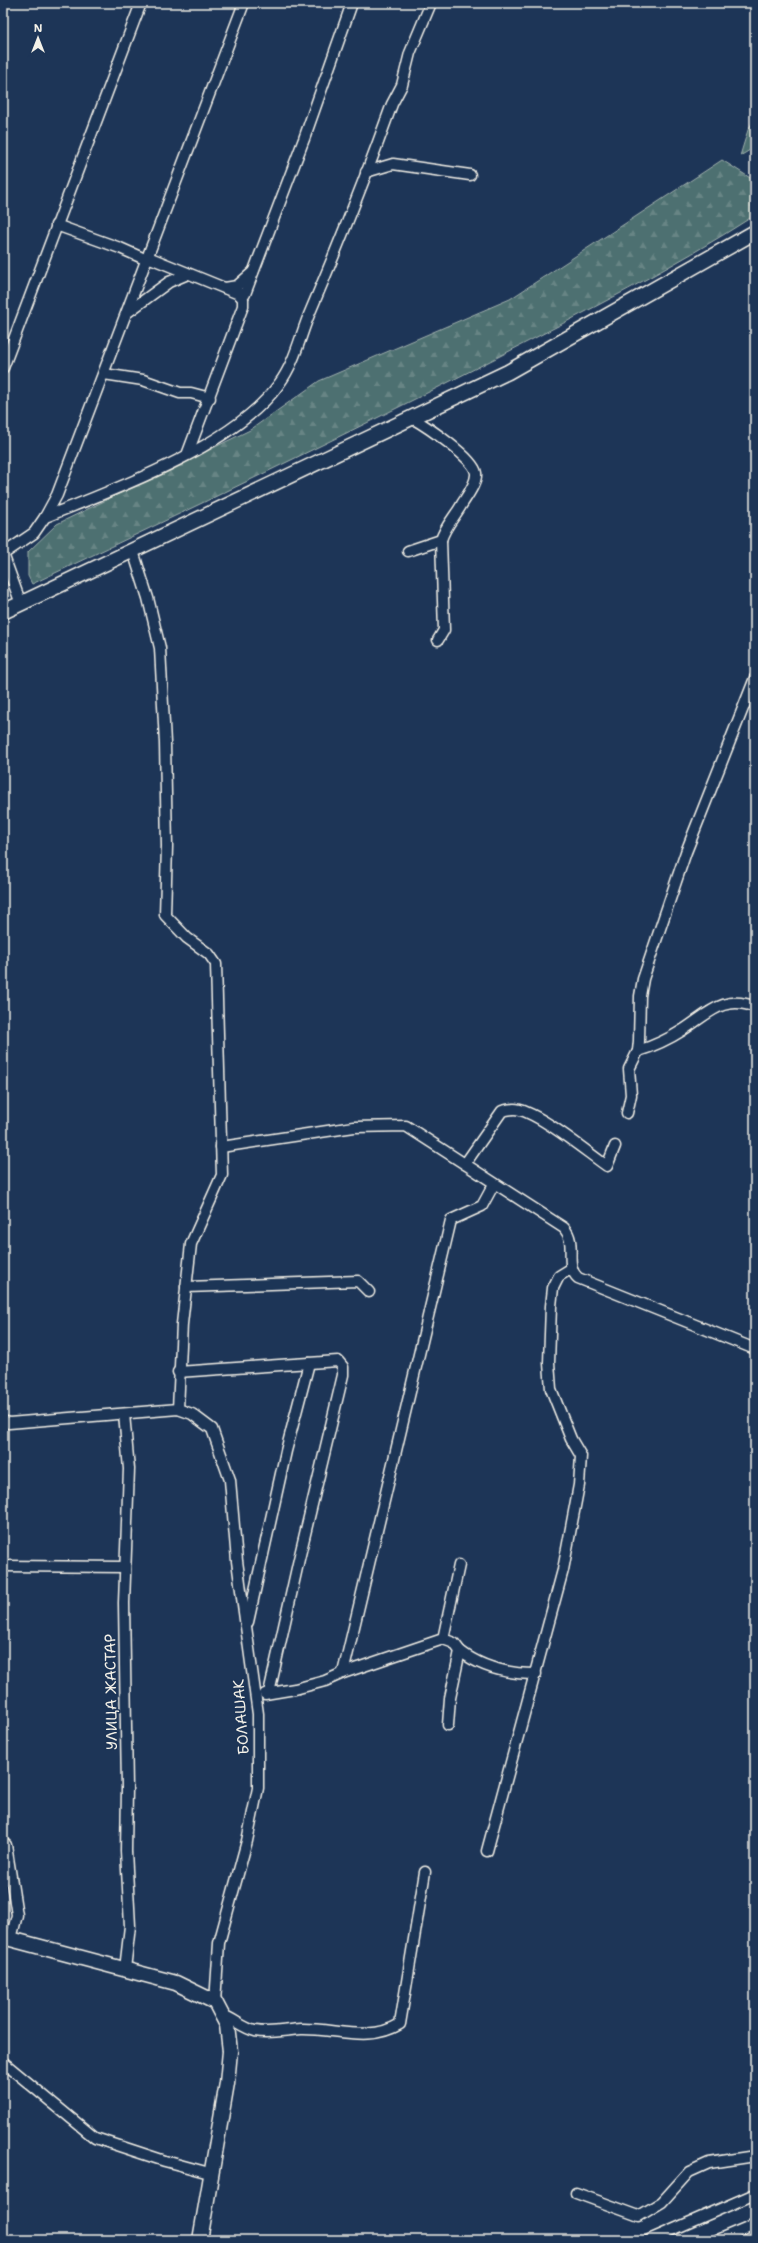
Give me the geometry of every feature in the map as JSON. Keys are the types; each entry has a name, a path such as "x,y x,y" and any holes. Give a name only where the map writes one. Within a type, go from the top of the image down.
{"main road":[{"path":"3,612 508,372 755,232"},
{"path":"7,1938 176,1983 215,2002 227,2025 230,2051 227,2083 213,2174 200,2240"}],"street":[{"path":"3,368 141,3"},
{"path":"21,604 3,554 34,533 46,518 57,495 244,3"},
{"path":"187,455 210,398 243,306 243,296 257,265 352,3"},
{"path":"46,518 187,455 244,419 279,385 296,356 304,327 392,104 402,85 410,53 431,3"},
{"path":"366,172 393,164 470,175"},
{"path":"56,225 120,248 243,296"},
{"path":"224,288 231,288 244,281 257,265"},
{"path":"126,314 169,282 188,274"},
{"path":"104,374 143,380 180,393 191,393 210,398"},
{"path":"412,418 456,450 474,467 476,475 472,487 445,527 441,540 444,630 438,640"},
{"path":"408,551 441,540"},
{"path":"5,1423 178,1409 178,1372 191,1244 222,1175 216,964 209,954 187,938 165,915 167,846 165,743 160,648 148,598 133,551"},
{"path":"627,1113 631,1095 629,1069 638,1051 640,996 643,979 689,844 755,678"},
{"path":"638,1051 659,1043 716,1008 727,1003 741,1002 755,1007"},
{"path":"465,1164 502,1111 508,1109 515,1109 539,1118 607,1166 615,1146"},
{"path":"222,1147 354,1127 399,1124 406,1126 564,1228 570,1235 572,1268 573,1273 578,1278 755,1349"},
{"path":"343,1673 451,1220 482,1206 494,1184"},
{"path":"487,1851 563,1570 579,1485 580,1456 551,1389 549,1363 553,1288 559,1276 572,1268"},
{"path":"186,1287 358,1281 370,1292"},
{"path":"178,1372 338,1361 343,1367 343,1376 298,1559 269,1693"},
{"path":"246,1628 286,1451 309,1363"},
{"name":"БОЛАШАК","path":"178,1409 192,1414 212,1429 230,1480 246,1628 257,1696 259,1741 258,1788 246,1841 219,1943 215,2002"},
{"name":"УЛИЦА ЖАСТАР","path":"124,1414 129,1469 125,1567 126,1851 130,1926 125,1969"},
{"path":"442,1639 460,1565"},
{"path":"3,1566 125,1567"},
{"path":"257,1696 318,1683 442,1639 454,1643 468,1658 505,1673 536,1674"},
{"path":"448,1724 450,1698 460,1651"},
{"path":"6,1845 17,1915 7,1938"},
{"path":"222,2015 253,2030 265,2032 317,2029 357,2035 373,2034 400,2024 424,1872"},
{"path":"3,2062 95,2138 165,2162 213,2174"},
{"path":"576,2193 639,2216 662,2202 689,2172 709,2163 733,2158 755,2156"},
{"path":"649,2240 755,2194"},
{"path":"717,2240 755,2224"}],"green space":[{"path":"755,118 755,147 740,156 748,130"},
{"path":"722,160 755,181 755,215 628,289 440,386 266,472 32,584 28,576 28,552 57,524 250,430 319,381 510,299"}]}
